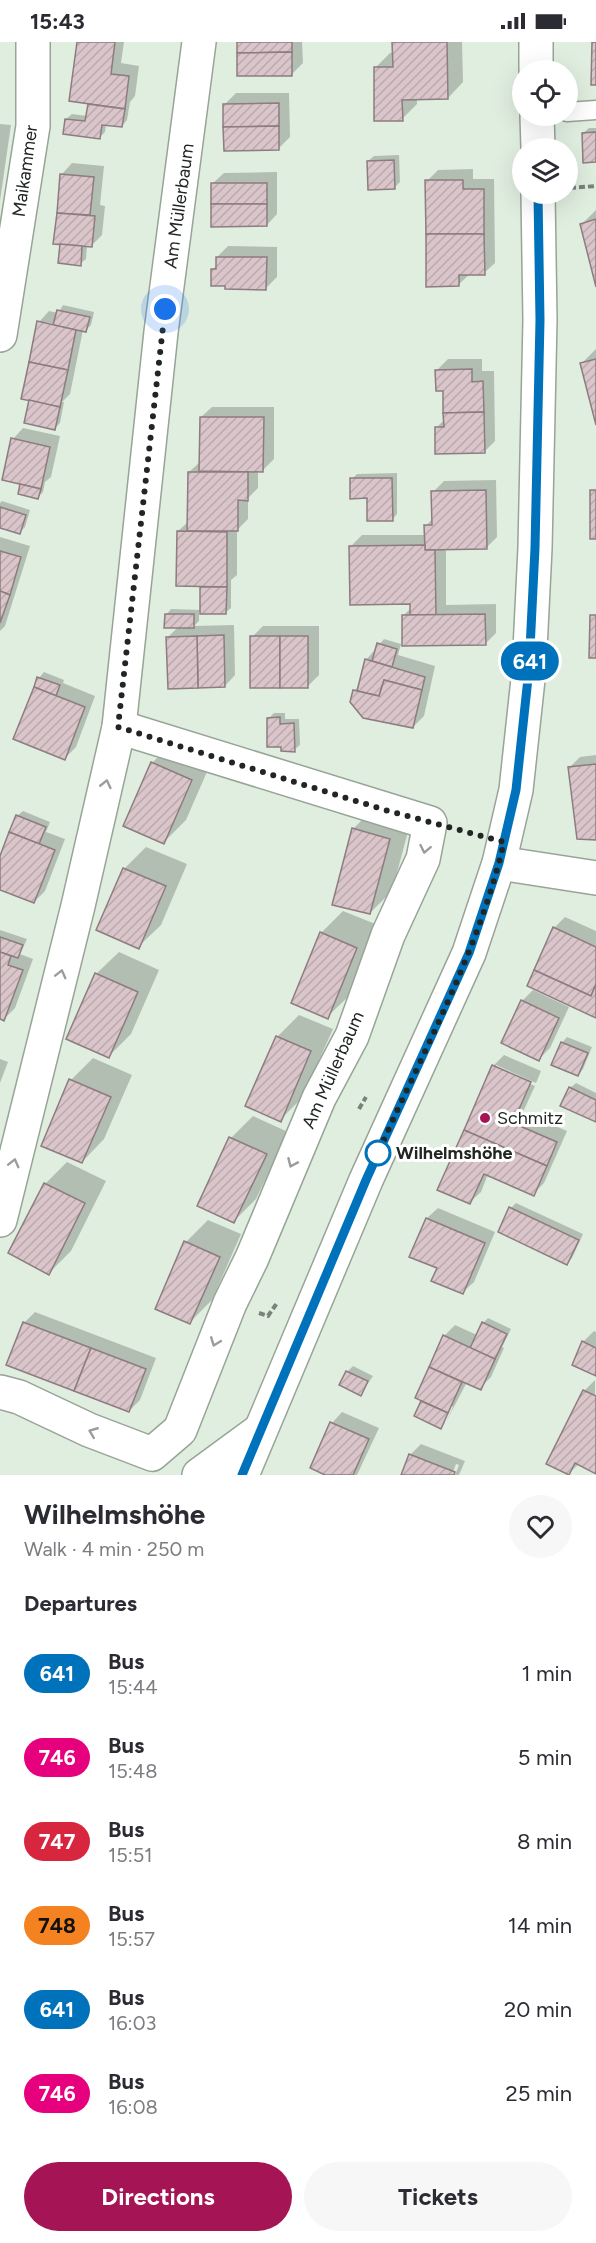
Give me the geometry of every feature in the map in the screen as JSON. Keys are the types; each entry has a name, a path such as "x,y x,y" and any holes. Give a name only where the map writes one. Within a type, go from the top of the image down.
{"street":[{"name":"Maikammer","path":"0,335 33,126 33,42"},
{"name":"Am Müllerbaum","path":"0,1220 78,906 118,727 126,671 161,332 199,42"},
{"path":"536,42 537,60"},
{"path":"242,1475 366,1180 469,953 499,863 516,790 529,669 535,548 540,320 538,204"},
{"name":"Am Müllerbaum","path":"0,1392 19,1397 89,1431 152,1454 180,1430 230,1303 252,1258 320,1098 352,1036 388,935 423,859 430,823 118,727"},
{"path":"499,863 596,878"},
{"path":"199,1475 259,1431"}],"lane":[{"path":"578,111 596,110"}],"path":[{"path":"578,187 596,186"}],"building":[{"path":"77,42 115,42 111,74 129,76 125,109 69,101"},
{"path":"237,42 292,42 292,52 237,53"},
{"path":"392,42 447,42 448,99 402,100 403,121 374,121 374,67 393,67"},
{"path":"592,42 596,42 596,85 591,85"},
{"path":"292,52 292,76 237,76 237,53"},
{"path":"279,103 279,126 223,127 223,104"},
{"path":"88,104 125,109 122,127 102,125 100,139 63,134 65,119 85,121"},
{"path":"279,126 279,150 224,151 223,127"},
{"path":"596,132 596,162 583,163 582,133"},
{"path":"394,160 395,189 368,190 367,161"},
{"path":"60,174 94,177 90,215 57,213"},
{"path":"425,180 463,180 463,189 484,189 484,234 426,234"},
{"path":"211,183 267,183 267,204 211,204"},
{"path":"211,204 267,204 267,226 211,227"},
{"path":"57,213 95,216 92,247 53,244"},
{"path":"596,219 596,287 580,224"},
{"path":"426,234 484,234 485,275 459,275 459,286 426,287"},
{"path":"60,244 82,246 81,266 58,263"},
{"path":"216,257 267,257 266,290 225,289 225,286 211,286 211,269 216,269"},
{"path":"57,310 90,317 86,332 53,325"},
{"path":"37,321 76,330 68,370 29,362"},
{"path":"596,359 596,425 580,363"},
{"path":"29,362 68,370 60,407 21,399"},
{"path":"472,369 472,382 483,381 484,412 443,413 443,391 436,391 435,370"},
{"path":"29,400 60,407 55,430 24,423"},
{"path":"484,412 485,453 435,454 435,427 444,427 443,413"},
{"path":"200,417 264,417 263,472 199,471"},
{"path":"11,438 50,447 41,489 2,480"},
{"path":"188,472 248,472 248,501 238,500 238,531 187,531"},
{"path":"350,478 392,478 393,521 367,521 367,498 350,499"},
{"path":"20,484 41,489 38,499 18,494"},
{"path":"486,490 487,549 425,550 424,525 432,525 431,491"},
{"path":"590,490 596,490 596,539 590,539"},
{"path":"0,507 26,515 20,534 0,528"},
{"path":"177,531 227,532 227,587 176,586"},
{"path":"425,545 425,550 435,550 436,615 410,615 410,604 350,605 349,546"},
{"path":"0,551 21,557 10,595 0,591"},
{"path":"200,587 227,587 226,614 200,614"},
{"path":"0,591 10,595 0,623"},
{"path":"165,614 194,614 194,628 164,628"},
{"path":"485,614 486,645 402,646 402,615"},
{"path":"590,615 596,615 596,658 589,658"},
{"path":"224,635 225,687 198,688 197,636"},
{"path":"197,636 198,688 168,689 166,637"},
{"path":"250,636 280,636 280,688 250,688"},
{"path":"280,636 308,636 308,688 280,688"},
{"path":"377,643 397,649 392,667 372,661"},
{"path":"365,659 425,677 422,690 384,680 379,696 357,691"},
{"path":"37,677 60,685 56,696 34,687"},
{"path":"384,680 422,690 413,728 363,718 350,702 353,690 379,696"},
{"path":"34,687 85,707 65,760 13,739"},
{"path":"280,717 280,724 294,723 295,752 281,751 281,747 267,747 267,718"},
{"path":"151,762 192,780 164,844 123,826"},
{"path":"596,764 596,840 577,839 568,767"},
{"path":"16,815 46,827 39,844 9,832"},
{"path":"352,828 390,839 370,914 332,905"},
{"path":"9,832 55,850 34,903 0,890 0,856"},
{"path":"123,868 166,886 139,949 96,930"},
{"path":"553,927 596,947 596,984 591,996 534,970"},
{"path":"320,932 357,948 328,1019 291,1003"},
{"path":"0,937 23,945 18,958 0,952"},
{"path":"0,952 11,956 8,965 23,970 4,1021 0,1019"},
{"path":"534,970 591,996 596,984 596,1018 527,986"},
{"path":"95,973 138,992 109,1058 66,1039"},
{"path":"521,1000 559,1018 539,1061 501,1043"},
{"path":"276,1036 311,1051 281,1122 245,1106"},
{"path":"561,1042 588,1053 578,1076 551,1065"},
{"path":"492,1065 531,1082 513,1123 557,1142 547,1166 464,1130"},
{"path":"69,1079 111,1097 82,1163 41,1146"},
{"path":"569,1087 596,1100 596,1122 560,1106"},
{"path":"464,1130 547,1166 534,1196 484,1174 470,1204 437,1190"},
{"path":"229,1137 267,1154 234,1223 197,1206"},
{"path":"44,1183 85,1203 49,1275 8,1253"},
{"path":"509,1207 579,1240 567,1265 498,1232"},
{"path":"426,1218 485,1243 463,1294 431,1281 437,1268 409,1257"},
{"path":"184,1241 220,1257 190,1324 155,1309"},
{"path":"23,1322 91,1348 74,1391 6,1365"},
{"path":"482,1322 507,1334 495,1359 470,1348"},
{"path":"443,1335 495,1359 481,1390 429,1367"},
{"path":"582,1341 596,1348 596,1376 572,1365"},
{"path":"91,1348 146,1369 129,1412 74,1391"},
{"path":"429,1367 462,1382 448,1413 415,1398"},
{"path":"346,1371 368,1381 361,1396 339,1385"},
{"path":"583,1390 596,1396 596,1474 575,1463 569,1475 546,1464"},
{"path":"421,1401 448,1413 441,1429 414,1416"},
{"path":"330,1422 369,1439 353,1475 325,1475 310,1468"},
{"path":"409,1454 455,1472 454,1475 401,1475"}],"bus line":[{"name":"641","path":"242,1475 366,1180 469,953 499,863 516,790 529,669 535,548 540,320 538,204"}],"place":[{"name":"Schmitz","path":"485,1118"},
{"name":"Wilhelmshöhe","path":"378,1153"}],"route":[{"path":"165,309 118,727 385,810 504,842 469,953 378,1153"}]}
